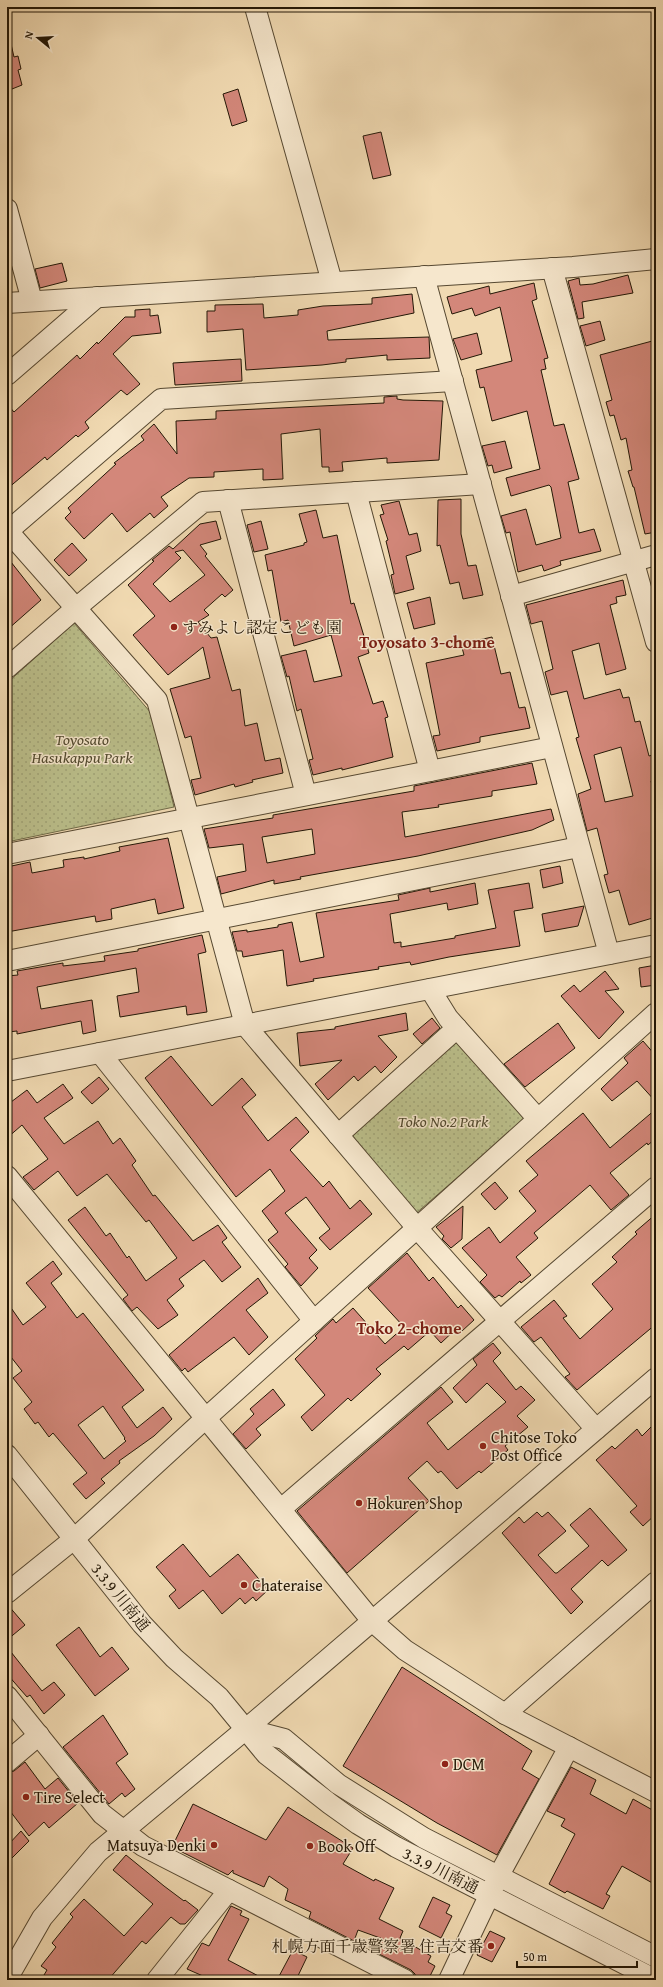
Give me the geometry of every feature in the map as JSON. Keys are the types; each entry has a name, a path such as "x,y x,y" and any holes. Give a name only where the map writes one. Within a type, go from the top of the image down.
{"street":[{"path":"255,7 332,282"},
{"path":"7,209 32,301"},
{"path":"7,303 552,268 656,259"},
{"path":"552,268 656,642"},
{"path":"424,276 609,954"},
{"path":"7,375 98,297"},
{"path":"453,381 161,399 7,531 157,700 245,1025 417,1228 596,1429"},
{"path":"7,668 203,502 481,484"},
{"path":"356,492 430,771"},
{"path":"228,500 306,795"},
{"path":"511,596 656,555"},
{"path":"7,854 552,747"},
{"path":"7,961 579,847"},
{"path":"7,1071 656,945"},
{"path":"430,989 448,1018 538,1119"},
{"path":"7,1593 74,1539 206,1418 656,1013"},
{"path":"338,1135 457,1028"},
{"path":"100,1053 314,1321"},
{"path":"7,1176 372,1621 405,1650 505,1714 656,1792"},
{"path":"281,1509 656,1187"},
{"path":"7,1978 42,1918 98,1852 246,1729 656,1378"},
{"name":"3.3.9 川南通","path":"7,1455 142,1624 174,1658 219,1697 266,1754 280,1767 358,1824 396,1847 656,1980"},
{"path":"505,1714 656,1582"},
{"path":"7,1696 102,1814 123,1832 143,1846 405,1980"},
{"name":"3.3.9 川南通","path":"246,1729 284,1739 338,1784 424,1838 656,1957"},
{"path":"7,1762 39,1735"},
{"path":"449,1980 498,1877 569,1747"},
{"path":"165,1978 229,1890"}],"green space":[{"name":"Toyosato Hasukappu Park","path":"74,623 151,713 174,807 7,842 7,683"},
{"name":"Toko No.2 Park","path":"458,1037 526,1118 414,1215 347,1138"}],"building":[{"path":"7,44 11,44 14,57 18,56 21,69 18,70 22,85 7,91"},
{"path":"238,89 247,121 232,126 223,94"},
{"path":"381,132 391,175 373,179 363,136"},
{"path":"62,263 67,281 40,288 35,269"},
{"path":"628,275 633,293 582,302 584,318 578,319 568,281 579,278 580,285 593,284"},
{"path":"534,283 537,299 532,301 548,358 544,359 546,369 541,370 554,426 564,424 579,479 568,482 579,533 594,529 601,551 560,561 561,565 544,571 542,565 518,572 510,532 506,533 501,516 526,509 536,545 561,538 551,487 549,485 511,496 506,478 540,469 527,411 492,421 484,387 480,388 476,370 512,361 500,307 475,316 472,308 452,314 447,297 489,286 490,294"},
{"path":"412,294 414,313 327,331 328,340 429,337 430,358 387,360 387,355 346,359 346,362 322,365 246,370 243,329 207,332 207,311 215,311 215,305 263,304 264,318 298,315 298,310 323,306 372,304 372,298"},
{"path":"150,309 150,316 158,315 161,333 132,336 113,354 140,384 127,395 121,390 85,422 89,428 78,437 76,435 47,460 45,457 7,489 7,404 14,412 77,355 80,359 97,342 98,344 125,317 135,317 135,310"},
{"path":"600,321 605,340 586,346 580,326"},
{"path":"477,333 482,354 461,360 453,339"},
{"path":"656,340 656,532 645,534 634,487 628,471 632,470 626,438 621,440 614,415 610,416 606,402 612,400 600,355"},
{"path":"241,359 242,381 175,385 173,363"},
{"path":"397,396 397,399 403,400 443,401 439,460 387,463 387,458 342,462 343,471 329,472 329,467 322,467 320,429 281,434 283,479 263,480 263,469 214,472 214,477 189,478 161,497 168,506 154,518 150,513 127,532 112,513 84,539 65,518 71,512 68,508 116,464 114,463 144,440 141,436 154,424 177,454 176,421 216,419 216,411 384,403 384,397"},
{"path":"505,441 512,468 494,473 492,465 488,466 482,446"},
{"path":"461,499 461,534 468,566 476,565 483,595 463,599 459,582 450,584 440,545 437,546 438,500"},
{"path":"399,501 409,535 417,533 421,551 406,556 414,589 395,594 391,575 394,574 386,541 388,540 380,515 384,514 381,505"},
{"path":"316,510 323,538 337,535 351,604 354,603 369,653 358,657 373,704 383,701 388,717 385,718 393,757 342,770 342,768 313,775 309,760 313,759 301,709 297,711 289,676 287,677 281,656 306,650 314,682 342,676 331,635 294,646 288,620 281,622 272,570 268,571 265,555 304,545 304,543 307,542 299,514"},
{"path":"216,521 221,539 200,545 207,554 205,556 233,590 225,597 222,594 204,610 209,615 198,622 211,638 217,637 232,691 240,689 245,726 257,723 265,761 280,758 283,773 252,780 253,782 235,787 234,784 195,795 191,780 201,778 191,736 185,738 170,689 210,678 203,647 168,675 133,635 155,616 128,585 154,561 152,560 169,546 173,549 200,524","holes":["183,550 205,575 170,602 153,584 181,558 175,552"]},
{"path":"261,521 268,549 254,552 247,525"},
{"path":"72,543 87,560 69,576 54,560"},
{"path":"7,557 41,600 7,630"},
{"path":"623,580 626,595 616,597 617,603 610,605 626,669 606,675 599,643 572,651 584,699 620,689 623,698 629,697 635,722 640,721 649,756 656,754 656,780 651,781 656,802 656,917 629,925 619,890 609,893 604,875 608,874 597,828 587,831 578,794 591,789 576,738 579,737 567,691 551,695 545,672 553,669 542,621 531,624 526,605","holes":["621,747 633,796 605,802 594,755"]},
{"path":"430,597 435,624 414,629 407,603"},
{"path":"492,637 501,674 510,672 519,708 525,707 530,728 480,737 480,742 437,751 433,736 440,735 426,663 464,655 461,644"},
{"path":"532,763 537,784 492,791 492,796 438,805 439,807 402,812 405,837 551,809 554,820 532,830 418,856 300,877 301,879 274,884 274,880 221,894 217,877 246,871 243,844 209,848 204,829 273,818 273,815 414,791 414,786","holes":["312,829 315,854 267,863 262,837"]},
{"path":"168,838 184,908 158,914 155,899 111,909 112,919 96,922 95,916 7,932 7,867 30,862 32,873 64,867 63,860 84,857 84,859 120,851 119,847"},
{"path":"560,866 563,883 543,888 540,870"},
{"path":"475,883 478,904 448,910 447,903 390,914 394,943 401,942 401,947 455,938 455,936 496,928 488,890 529,883 533,908 514,911 520,946 449,957 411,965 410,962 378,967 379,969 313,979 314,981 287,986 283,950 243,957 242,951 237,951 232,932 247,930 247,932 278,927 278,925 292,922 300,962 324,957 316,913 399,900 398,895 430,888 430,892"},
{"path":"584,906 578,926 545,932 542,914"},
{"path":"202,935 206,952 198,954 207,1012 187,1015 186,1006 120,1017 117,996 139,992 136,968 37,987 41,1009 92,1000 96,1031 83,1034 81,1021 17,1034 17,1031 8,1032 7,976 18,975 17,971 63,963 63,966 105,961 104,956 138,951 138,949"},
{"path":"656,965 656,985 641,987 639,968"},
{"path":"605,971 619,989 605,991 624,1012 599,1039 561,996 574,985 580,992"},
{"path":"406,1013 408,1030 378,1036 397,1057 381,1073 375,1066 358,1081 354,1076 328,1100 315,1084 342,1060 300,1066 297,1033 335,1029 335,1027"},
{"path":"432,1018 440,1028 422,1044 413,1034"},
{"path":"558,1023 575,1048 525,1087 504,1064"},
{"path":"643,1041 656,1056 656,1102 637,1081 612,1101 601,1089 628,1063 624,1058"},
{"path":"171,1056 212,1106 242,1078 256,1095 242,1107 268,1141 296,1117 309,1132 290,1150 323,1187 329,1181 350,1209 360,1200 372,1214 330,1250 319,1238 330,1229 306,1197 285,1213 317,1250 309,1258 318,1268 301,1286 285,1267 288,1264 268,1240 278,1232 262,1211 285,1191 270,1169 236,1197 145,1078"},
{"path":"99,1077 109,1089 92,1104 81,1092"},
{"path":"63,1084 73,1098 44,1118 64,1144 98,1121 113,1144 120,1138 136,1161 132,1165 153,1196 155,1195 193,1241 218,1225 227,1238 222,1242 241,1267 222,1282 204,1260 179,1279 184,1286 167,1300 178,1315 158,1329 137,1307 132,1311 123,1299 128,1295 68,1220 85,1207 106,1236 110,1233 127,1258 129,1256 146,1281 177,1258 149,1220 146,1222 107,1174 77,1196 58,1171 34,1190 23,1177 48,1159 22,1125 7,1138 7,1105 27,1090 37,1103"},
{"path":"656,1109 656,1138 648,1145 647,1143 610,1173 629,1195 611,1210 590,1185 534,1233 538,1238 516,1257 531,1275 521,1283 520,1281 502,1297 499,1295 495,1298 480,1282 487,1275 462,1248 489,1227 500,1243 536,1211 519,1191 538,1175 526,1161 583,1113 610,1148"},
{"path":"495,1182 508,1198 495,1210 481,1194"},
{"path":"463,1206 462,1239 451,1248 442,1239 444,1236 436,1227"},
{"path":"656,1214 656,1324 577,1390 565,1377 570,1374 541,1337 534,1342 521,1327 554,1300 567,1316 563,1318 580,1339 613,1309 592,1284 617,1262 612,1257 637,1234 635,1232"},
{"path":"407,1253 429,1281 433,1277 458,1308 461,1305 474,1320 462,1331 458,1327 441,1343 430,1331 408,1350 404,1346 376,1369 381,1374 351,1401 348,1398 312,1431 301,1417 325,1395 295,1359 317,1338 315,1336 333,1319 336,1323 353,1308 385,1344 404,1327 368,1288"},
{"path":"53,1261 62,1274 51,1283 77,1318 83,1313 144,1390 122,1407 137,1428 163,1407 172,1419 154,1436 119,1461 120,1463 101,1479 105,1483 86,1499 73,1484 87,1473 53,1433 49,1437 38,1422 35,1424 24,1409 32,1402 13,1378 22,1371 7,1352 7,1302 23,1325 46,1307 26,1283","holes":["103,1406 125,1438 124,1439 126,1441 104,1459 78,1425"]},
{"path":"258,1278 268,1293 246,1310 268,1337 249,1355 234,1337 188,1372 185,1368 182,1371 169,1355"},
{"path":"493,1343 501,1353 493,1361 516,1390 521,1386 535,1400 517,1416 528,1427 505,1446 508,1450 481,1473 479,1471 457,1489 441,1471 438,1473 427,1461 408,1478 429,1501 347,1573 297,1511 441,1387 453,1402 427,1423 448,1450 506,1402 487,1383 466,1403 453,1388 477,1365 473,1359"},
{"path":"273,1389 285,1405 256,1429 261,1435 246,1449 233,1434 254,1414 250,1409"},
{"path":"656,1422 656,1514 643,1526 630,1512 637,1506 596,1460 612,1446 615,1449 637,1429 642,1436"},
{"path":"590,1508 627,1550 608,1566 602,1560 571,1589 583,1602 571,1614 502,1533 519,1517 524,1523 537,1512 542,1517 548,1512 566,1531 538,1555 555,1573 557,1573 589,1546 570,1525"},
{"path":"183,1544 210,1577 238,1554 268,1590 256,1601 253,1597 245,1604 240,1598 222,1614 203,1590 179,1609 169,1596 176,1590 156,1567"},
{"path":"7,1604 25,1625 7,1640"},
{"path":"79,1627 100,1657 112,1647 129,1669 95,1696 56,1645"},
{"path":"7,1647 42,1691 54,1682 65,1695 44,1714 30,1695 27,1697 7,1674"},
{"path":"402,1667 532,1751 522,1769 539,1779 497,1855 437,1823 343,1766"},
{"path":"103,1715 128,1754 116,1763 135,1789 125,1797 122,1793 109,1804 63,1747"},
{"path":"25,1762 45,1789 58,1778 78,1803 49,1828 44,1822 29,1836 7,1807 7,1773 14,1771"},
{"path":"571,1767 596,1780 590,1794 626,1814 633,1799 656,1812 656,1885 622,1866 606,1894 610,1896 603,1909 567,1891 565,1893 549,1884 575,1834 561,1826 565,1819 547,1811"},
{"path":"193,1804 266,1840 288,1807 353,1848 343,1864 374,1881 375,1879 394,1888 379,1919 403,1931 400,1938 431,1956 428,1962 435,1966 428,1980 416,1980 415,1974 411,1970 377,1953 383,1939 358,1930 354,1941 309,1918 311,1912 285,1900 288,1889 269,1876 264,1887 233,1873 233,1870 228,1875 172,1847"},
{"path":"21,1831 29,1841 7,1863 7,1846"},
{"path":"126,1855 164,1886 198,1910 185,1924 180,1924 171,1917 146,1944 142,1941 108,1980 41,1980 47,1970 41,1966 56,1947 52,1943 73,1917 70,1914 84,1899 124,1936 153,1904 113,1870"},
{"path":"433,1897 450,1905 446,1913 452,1916 441,1938 419,1927"},
{"path":"231,1906 242,1911 240,1915 249,1919 228,1960 266,1980 212,1980 187,1969 202,1943 209,1946"},
{"path":"490,1931 505,1938 492,1962 477,1955"},
{"path":"293,1950 307,1957 296,1980 277,1980"}],"place":[{"name":"すみよし認定こども園","path":"174,627"},
{"name":"Chitose Toko Post Office","path":"483,1446"},
{"name":"Hokuren Shop","path":"359,1503"},
{"name":"Chateraise","path":"244,1585"},
{"name":"DCM","path":"445,1764"},
{"name":"Tire Select","path":"26,1797"},
{"name":"Matsuya Denki","path":"214,1845"},
{"name":"Book Off","path":"310,1846"},
{"name":"札幌方面千歳警察署 住吉交番","path":"491,1946"}],"district":[{"name":"Toyosato 3-chome","path":"427,641"},
{"name":"Toko 2-chome","path":"409,1327"}]}
